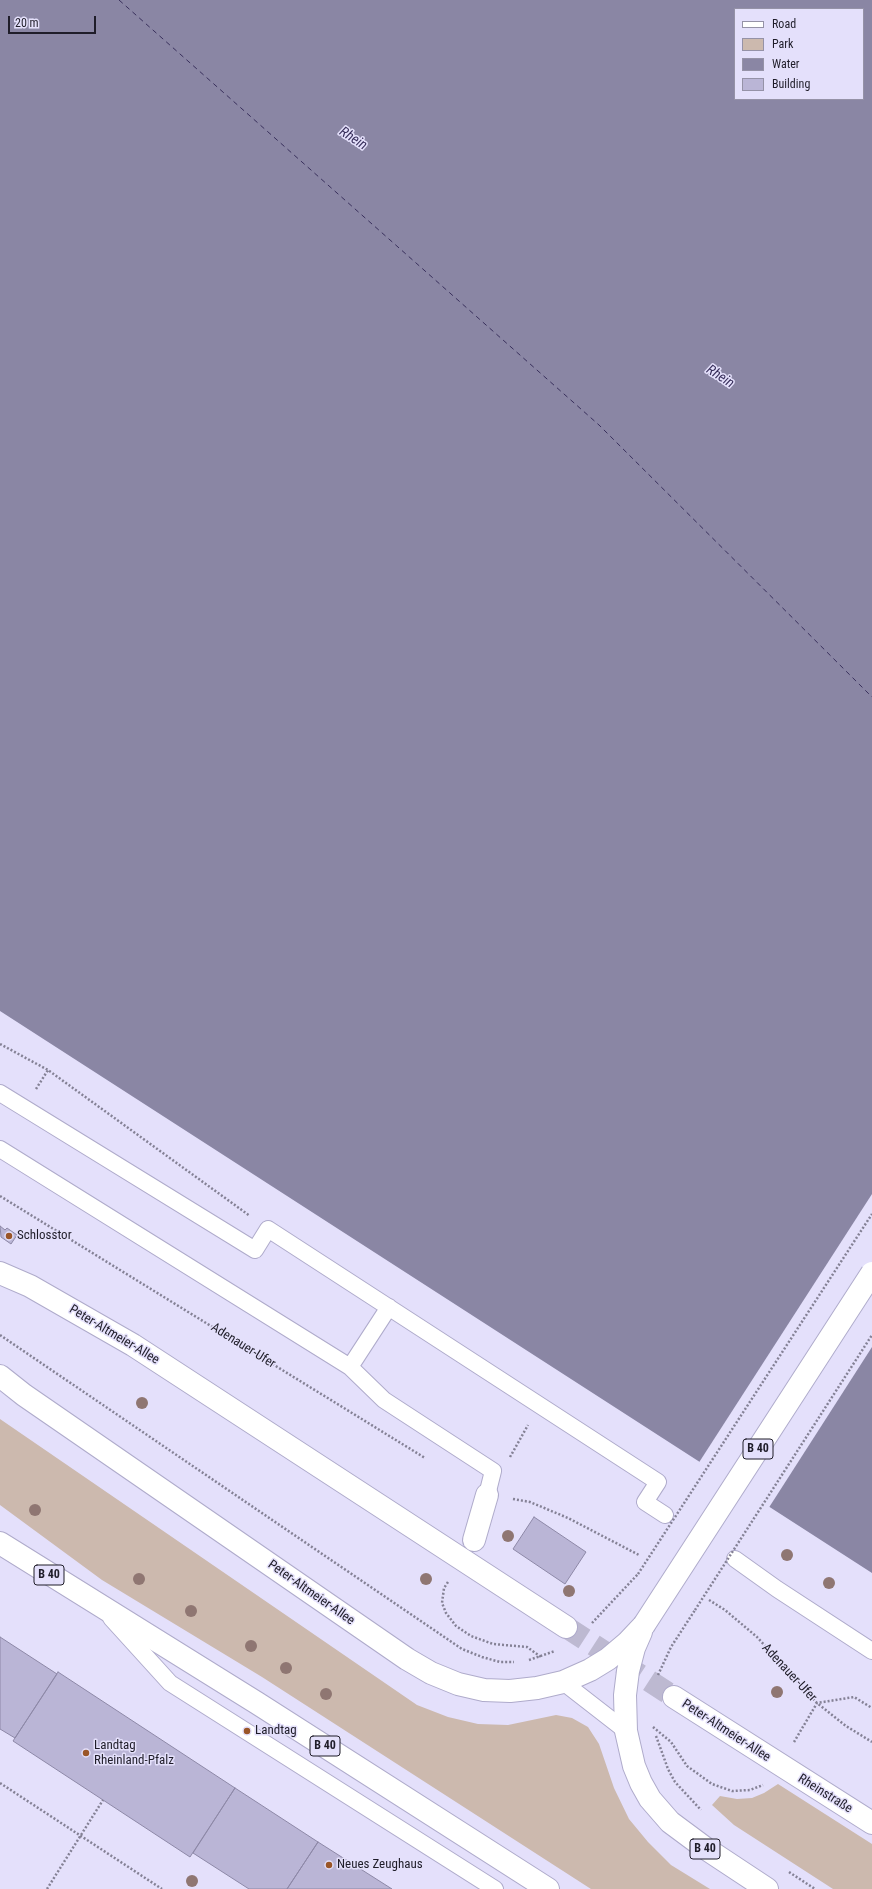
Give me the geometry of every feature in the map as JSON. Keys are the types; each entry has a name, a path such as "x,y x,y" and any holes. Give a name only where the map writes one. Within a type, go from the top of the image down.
{"main road":[{"name":"Peter-Altmeier-Allee","path":"0,1273 30,1286 133,1345 566,1626"},
{"name":"B 40","path":"767,1889 705,1848 670,1822 650,1799 634,1766 626,1731 625,1695 628,1671 634,1648 644,1625 872,1273"},
{"name":"Peter-Altmeier-Allee","path":"0,1376 24,1395 407,1659 431,1673 458,1684 484,1690 517,1690 537,1688 563,1682 590,1670 608,1659 627,1643 644,1625"},
{"name":"B 40","path":"0,1386 24,1395"},
{"path":"474,1540 487,1495"},
{"name":"B 40","path":"0,1543 258,1703 548,1889"},
{"name":"Peter-Altmeier-Allee","path":"674,1697 778,1765"},
{"name":"Rheinstraße","path":"778,1765 872,1823"}],"lane":[{"path":"0,1093 255,1250 268,1229 540,1404 658,1482 645,1502 665,1515"},
{"path":"0,1149 350,1367 384,1400 493,1471 487,1495"},
{"path":"350,1367 389,1307"},
{"path":"735,1559 777,1589 872,1651"},
{"path":"100,1605 170,1683 495,1889"},
{"path":"563,1682 626,1731"}],"path":[{"path":"0,1044 48,1070 268,1229"},
{"name":"Adenauer-Ufer","path":"0,1196 426,1458"},
{"path":"589,1627 638,1574 872,1214"},
{"path":"0,1334 462,1648 494,1660 515,1662"},
{"path":"657,1681 671,1647 872,1335"},
{"path":"510,1458 540,1404"},
{"path":"487,1495 530,1502 568,1518 639,1555"},
{"path":"452,1576 444,1588 442,1603 446,1613 456,1626 470,1636 493,1644 527,1647 541,1657"},
{"name":"Adenauer-Ufer","path":"709,1600 725,1610 757,1637 817,1703 846,1726 872,1742"},
{"path":"523,1662 556,1651"},
{"path":"792,1745 817,1703 854,1697 872,1708"},
{"path":"704,1813 675,1782 668,1769 653,1727 671,1742 688,1766 712,1784 732,1791 750,1790"},
{"path":"0,1783 162,1889"},
{"path":"47,1889 102,1800"},
{"path":"783,1868 815,1889"}],"green space":[{"path":"0,1419 417,1705 448,1717 478,1724 508,1725 556,1715 572,1718 588,1727 599,1744 614,1788 629,1819 648,1842 671,1865 710,1889 591,1889 262,1677 102,1580 0,1505"},
{"path":"778,1784 872,1844 872,1889 833,1889 734,1825 712,1805 720,1796 737,1799 752,1798 764,1793"}],"water":[{"name":"Rhein","path":"0,0 872,0 872,1573 0,1011"}],"pier":[{"path":"872,1194 872,1347 768,1509 698,1464"}],"building":[{"name":"Schlosstor","path":"0,1226 5,1230 7,1228 17,1235 11,1244 1,1237"},
{"path":"534,1517 586,1552 565,1584 513,1549"},
{"path":"0,1637 57,1674 15,1738 0,1729"},
{"path":"58,1672 235,1788 190,1857 13,1741"},
{"path":"235,1788 318,1842 287,1889 249,1889 193,1853"},
{"name":"Neues Zeughaus","path":"318,1842 392,1889 287,1889"}],"ferry route":[{"path":"119,0 599,425 872,697"}],"tunnel":[{"path":"566,1627 674,1697"}],"place":[{"name":"Schlosstor","path":"9,1236"},
{"name":"Landtag","path":"247,1731"},
{"name":"Landtag Rheinland-Pfalz","path":"86,1753"},
{"name":"Neues Zeughaus","path":"329,1865"}]}
